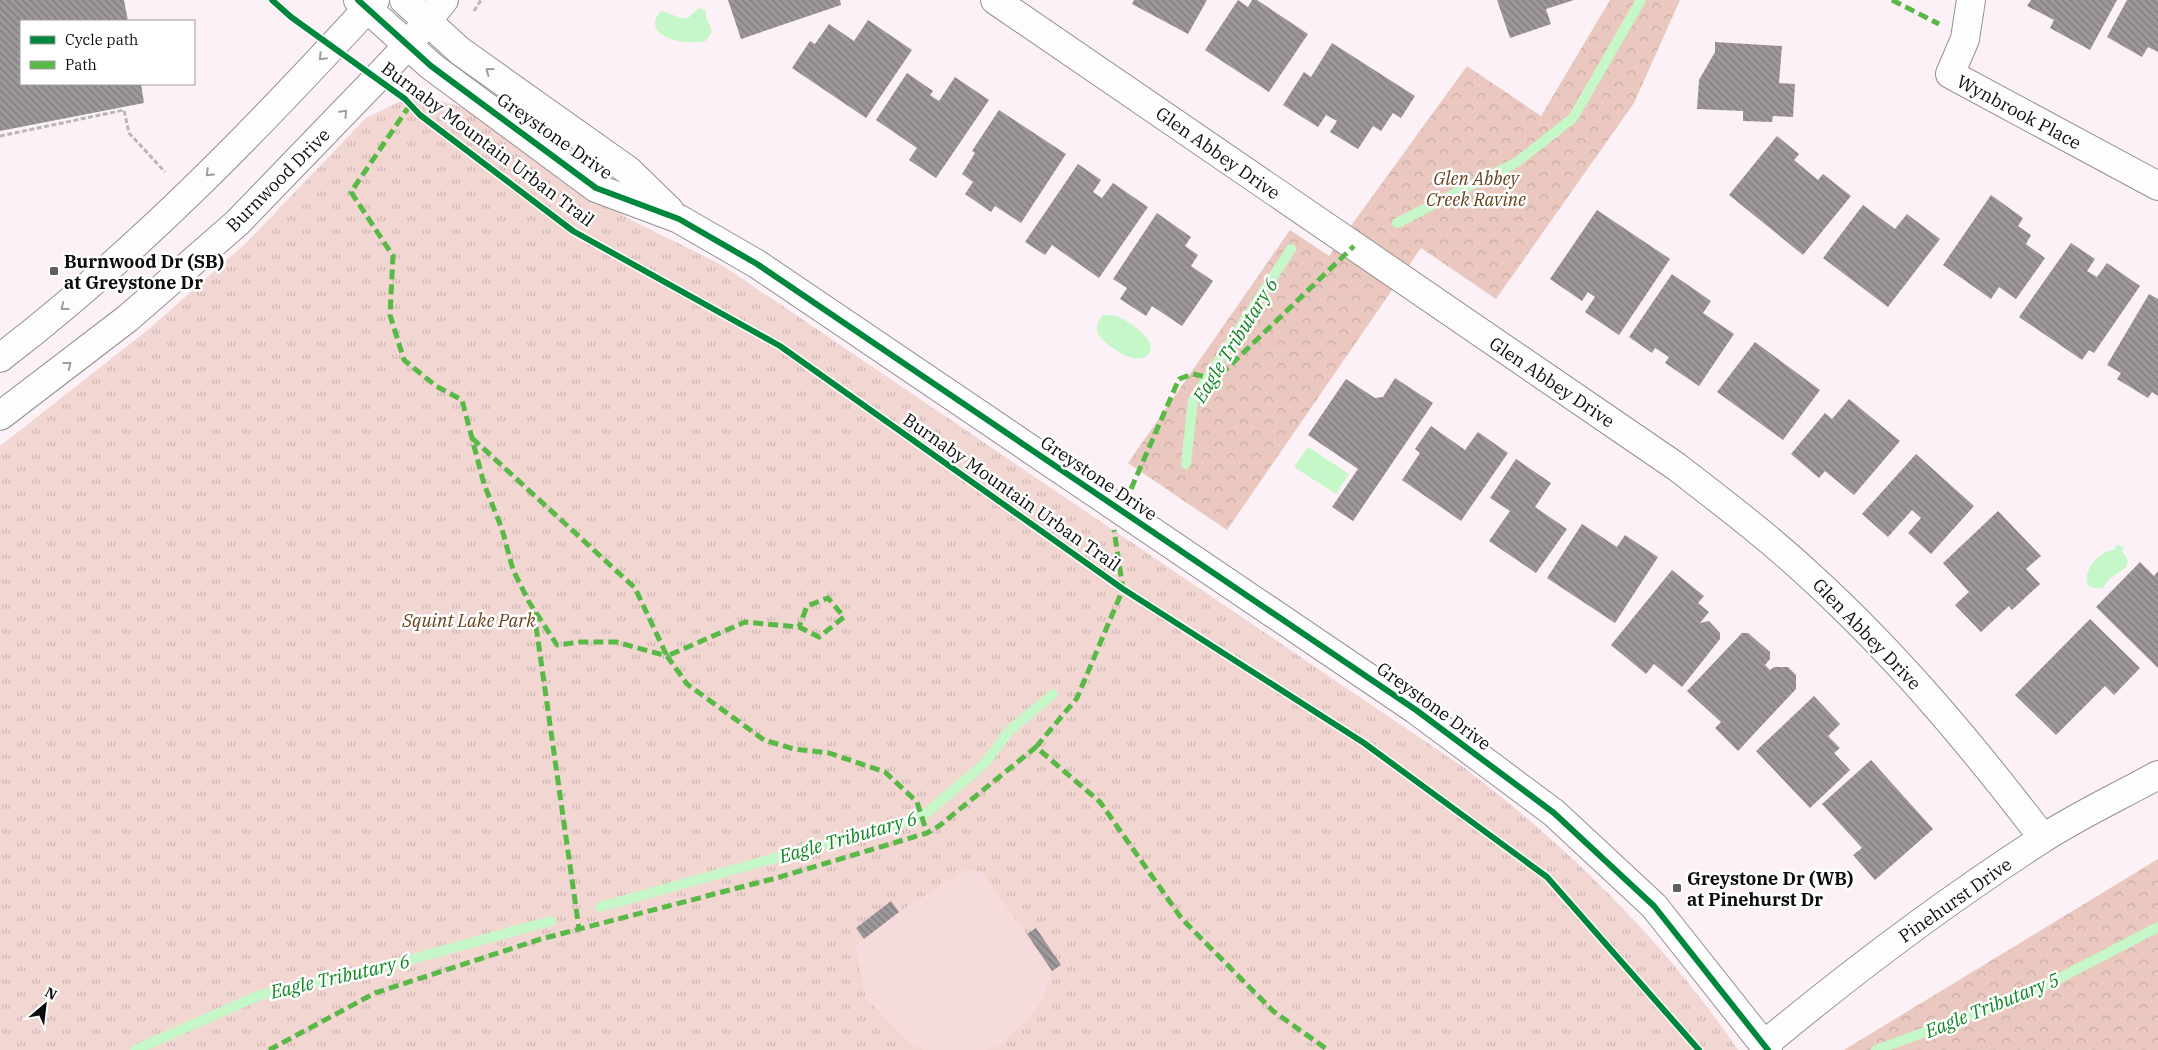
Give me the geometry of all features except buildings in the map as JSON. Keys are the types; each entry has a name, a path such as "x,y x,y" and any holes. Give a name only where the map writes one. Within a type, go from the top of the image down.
{"street":[{"name":"Greystone Drive","path":"404,0 460,51 629,171 678,219"},
{"name":"Burnwood Drive","path":"0,416 128,318 237,223 293,168 408,45 444,0"},
{"name":"Glen Abbey Drive","path":"995,0 1677,468 1732,509 1810,575 1886,650 1968,742 2044,838"},
{"name":"Wynbrook Place","path":"1971,0 1965,39 1950,74 2158,186"},
{"name":"Greystone Drive","path":"367,3 408,45 432,66 596,188 678,219 757,264 1416,710 1554,813 1654,906 1766,1047"},
{"path":"0,358 84,291 178,203 263,120 367,3"},
{"name":"Pinehurst Drive","path":"1766,1047 1807,1008 1936,912 2044,838 2158,776"}],"path":[{"path":"0,136 124,110 129,133 165,172"}],"green space":[{"name":"Glen Abbey Creek Ravine","path":"1610,0 1680,0 1634,103 1496,299 1421,248 1227,530 1128,463 1290,230 1329,256 1467,66 1541,116"},
{"name":"Squint Lake Park","path":"426,97 458,106 483,118 557,172 631,220 722,265 1466,769 1542,831 1578,864 1647,934 1679,971 1738,1050 0,1050 0,446 149,329 245,244 366,118 405,99"},
{"path":"2158,859 2158,1050 1844,1050"}],"shaded area":[{"path":"699,8 706,11 706,17 712,31 706,41 684,42 668,38 657,30 656,20 662,11 681,18 688,18"},
{"path":"1104,315 1119,317 1137,328 1148,340 1150,352 1140,359 1126,356 1111,347 1097,332 1098,322"},
{"path":"1308,447 1349,474 1336,494 1294,467"},
{"path":"2116,545 2124,547 2122,550 2128,561 2125,568 2109,579 2103,588 2090,586 2087,583 2087,578 2090,567 2098,557 2115,549"},
{"path":"966,869 982,872 1052,971 1044,997 1029,1018 999,1046 986,1050 924,1050 913,1046 866,999 855,945 899,912"}],"waterway":[{"name":"Eagle Tributary 6","path":"1397,223 1517,162 1573,118 1641,0"},
{"name":"Eagle Tributary 6","path":"1186,464 1193,400 1291,249"},
{"name":"Eagle Tributary 6","path":"600,907 922,817 984,764 1010,730 1053,694"},
{"name":"Eagle Tributary 6","path":"135,1050 260,995 405,961 551,921"},
{"name":"Eagle Tributary 5","path":"1876,1050 2031,993 2158,927"}],"marked path":[{"path":"1892,0 1939,24"},
{"path":"410,105 351,192 393,256 390,315 404,360 436,386 462,400 484,484 502,529 513,570 529,602 557,645 580,642 616,642 667,656 687,684 764,740 794,749 829,753 885,772 917,802 927,833"},
{"path":"1131,489 1179,379 1193,374 1216,379 1354,246"},
{"path":"472,438 635,588 667,656 745,622 799,627 819,637 844,617 828,598 807,606 799,627"},
{"path":"1036,747 1077,698 1123,589 1114,530"},
{"path":"534,612 579,929"},
{"path":"269,1050 375,993 541,939 780,877 927,833 939,826 1036,747 1100,802 1182,919 1273,1011 1328,1050"}],"cycle path":[{"name":"Burnaby Mountain Urban Trail","path":"272,0 291,17 405,99 420,115 573,231 780,346 1123,589 1364,743 1547,877 1699,1050"},
{"path":"358,0 431,66 596,188 679,219 757,264 1416,710 1554,813 1654,906 1768,1050"}],"place":[{"name":"Burnwood Dr (SB) at Greystone Dr","path":"54,271"},
{"name":"Greystone Dr (WB) at Pinehurst Dr","path":"1677,888"}]}
